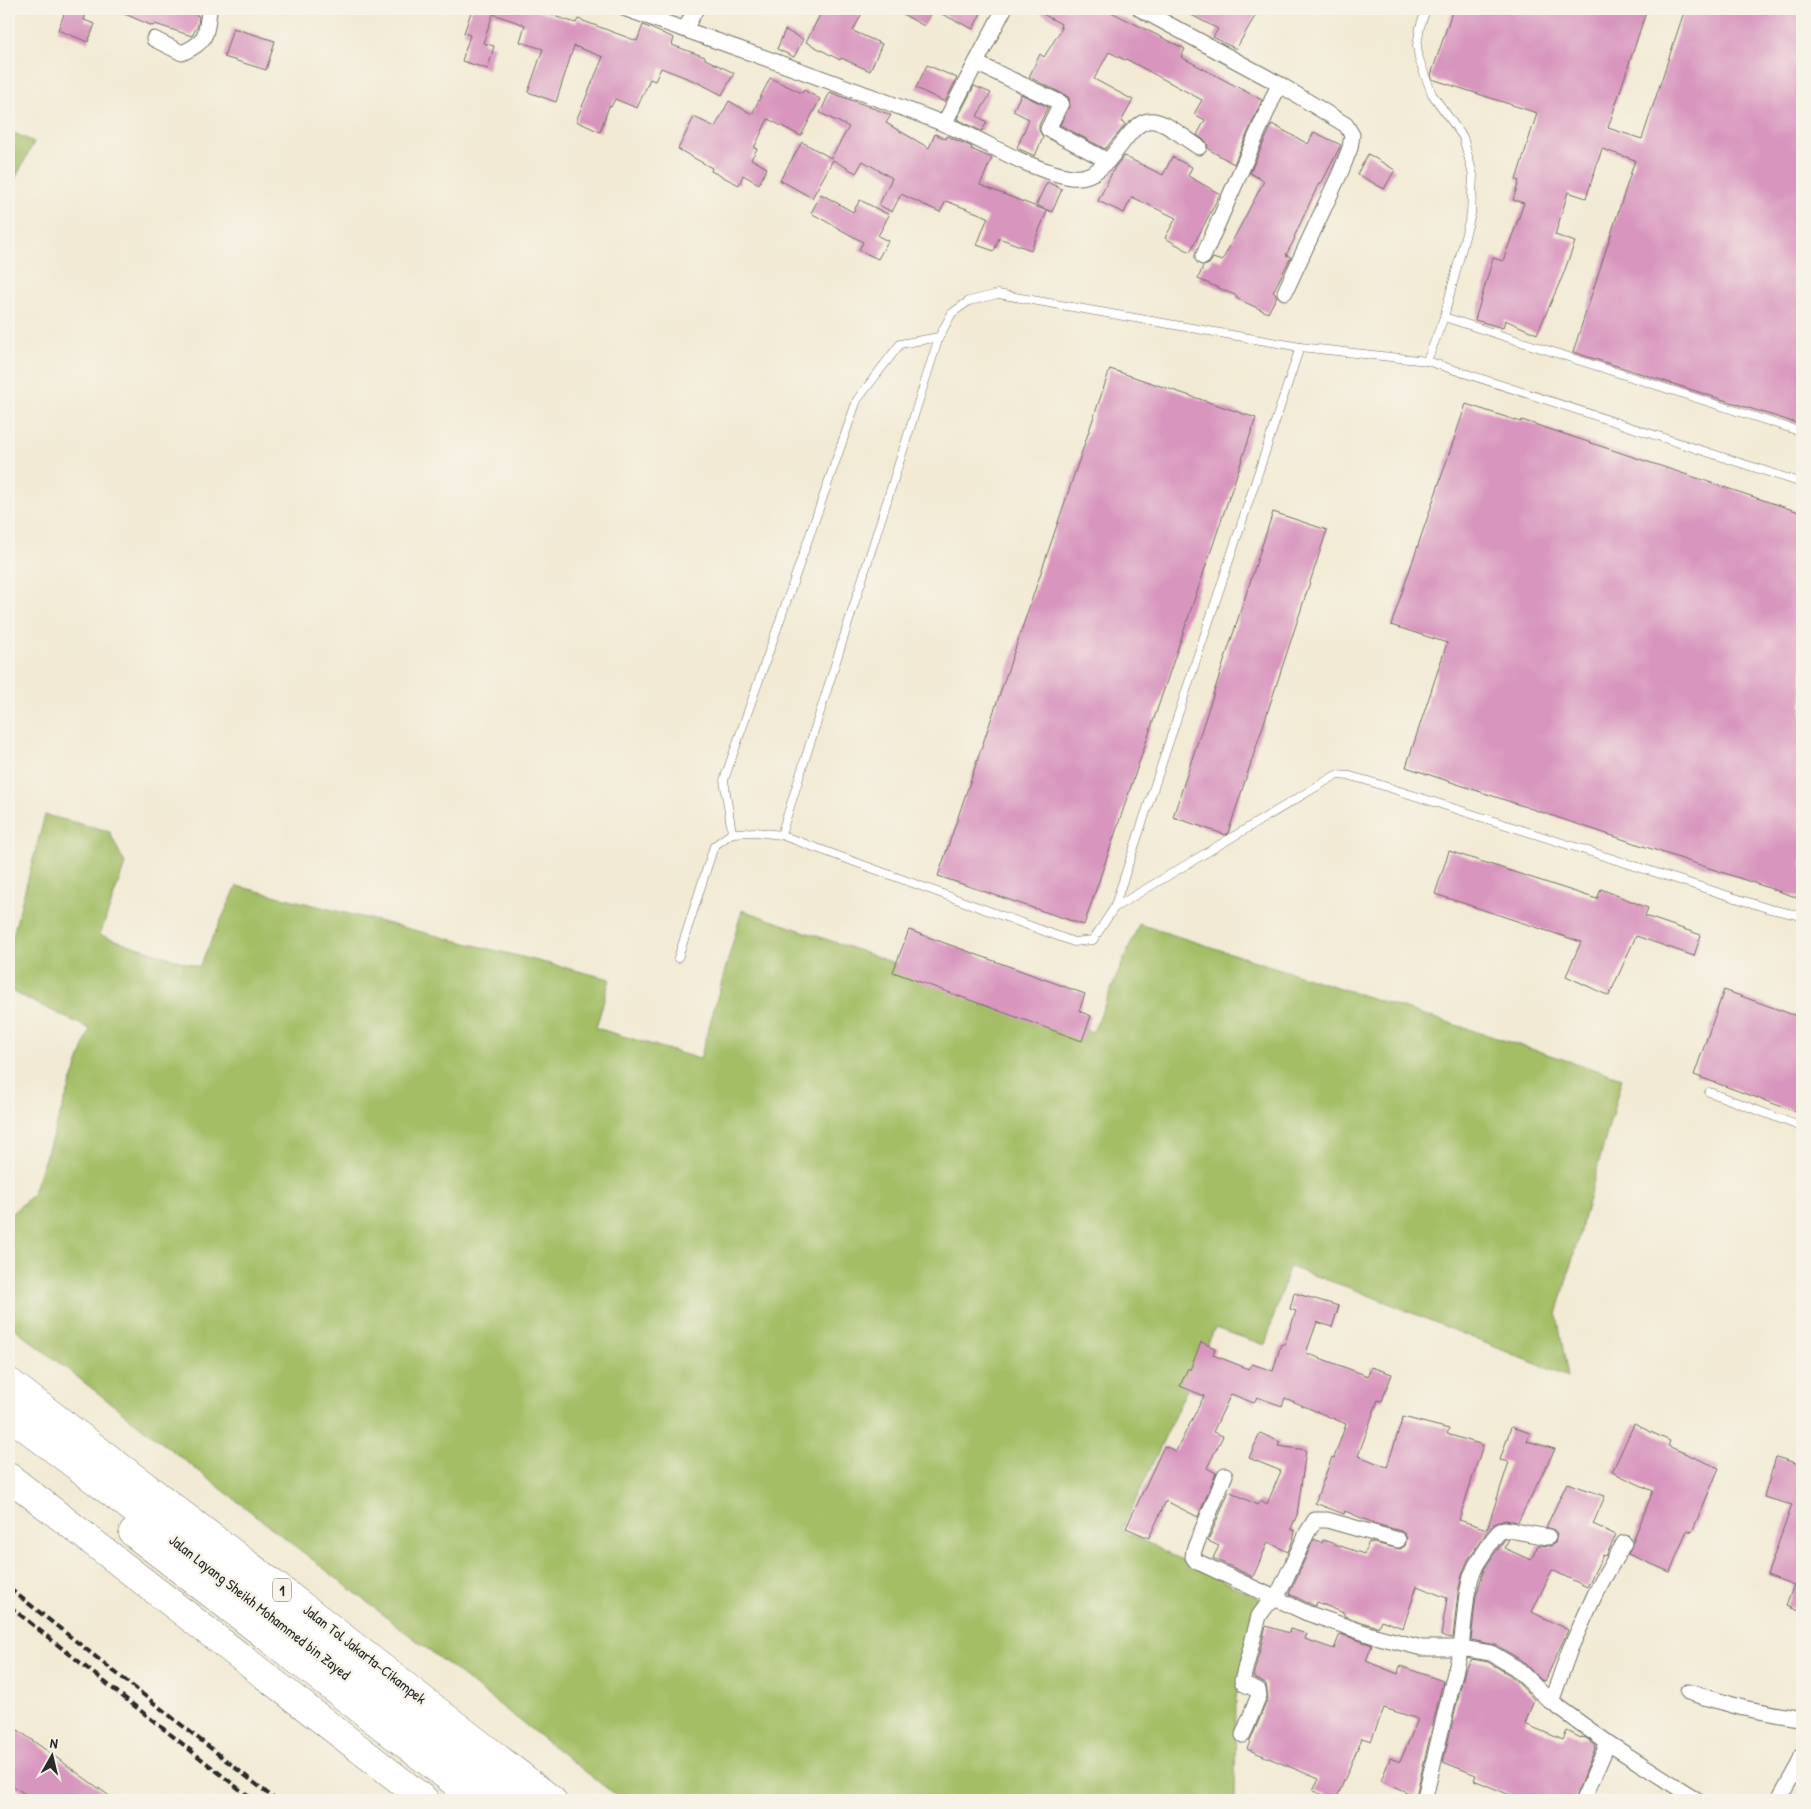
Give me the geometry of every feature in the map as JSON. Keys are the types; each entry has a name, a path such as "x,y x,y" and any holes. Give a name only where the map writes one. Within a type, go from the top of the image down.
{"highway":[{"name":"Jalan Tol Jakarta–Cikampek","path":"9,1382 552,1800"},
{"name":"Jalan Layang Sheikh Mohammed bin Zayed","path":"9,1415 510,1800"},
{"name":"Jalan Layang Sheikh Mohammed bin Zayed","path":"9,1436 477,1800"},
{"path":"9,1477 425,1800"}],"street":[{"path":"626,9 944,124 1040,168 1072,177 1085,176 1098,170 1108,161 1136,127 1143,122 1153,121 1162,124 1199,148"},
{"path":"685,29 696,9"},
{"path":"944,124 1004,9"},
{"path":"1140,9 1279,84 1346,125 1352,135 1350,148 1341,170 1285,292"},
{"path":"154,39 182,53 199,46 207,31 211,10"},
{"path":"976,63 1061,103 1048,129 1108,161"},
{"path":"1202,256 1279,84"},
{"path":"1224,1475 1194,1550 1193,1557 1196,1560 1308,1613 1371,1635 1422,1648 1461,1648 1491,1653 1516,1668 1551,1702 1678,1795 1697,1800"},
{"path":"1243,1735 1259,1695 1258,1690 1244,1684 1242,1678 1259,1616 1267,1605 1276,1599 1315,1520 1327,1520 1398,1540"},
{"path":"1426,1800 1425,1797 1461,1648 1467,1594 1476,1565 1493,1539 1504,1529 1548,1537"},
{"path":"1551,1702 1574,1640 1597,1590 1624,1543"},
{"path":"1688,1692 1743,1708 1802,1719"},
{"path":"1583,1800 1608,1743"},
{"path":"1779,1800 1802,1756"}],"lane":[{"path":"1426,9 1420,27 1417,46 1419,59 1432,94 1463,137 1474,175 1471,214 1444,317 1427,361"},
{"path":"781,835 939,337 952,313 970,301 998,294 1300,347 1427,361 1802,483"},
{"path":"1444,317 1802,432"},
{"path":"732,833 724,780 857,400 900,344 939,337"},
{"path":"678,958 714,846 732,833 756,832 781,835 1074,942 1093,940 1114,908 1300,347"},
{"path":"1114,908 1336,775 1365,780 1770,909 1802,916"},
{"path":"1709,1092 1802,1127"}],"green space":[{"path":"9,131 34,142 9,191"},
{"path":"45,815 109,831 125,864 100,935 199,967 237,886 610,979 596,1028 700,1059 742,910 1093,1032 1139,924 1622,1078 1557,1315 1568,1377 1356,1290 1289,1267 1265,1345 1215,1328 1122,1530 1260,1599 1236,1697 1235,1800 622,1800 9,1324 9,1216 32,1195 90,1029 9,990 9,950"}],"building":[{"path":"66,9 88,9 84,20 95,24 88,42 58,30"},
{"path":"113,9 181,9 199,16 198,25 192,36 155,24 153,26"},
{"path":"472,9 531,9 576,23 578,19 637,41 643,25 674,38 672,45 705,57 705,59 734,73 722,95 697,82 661,68 655,81 650,79 637,108 615,99 611,107 609,106 600,132 576,121 603,57 574,46 556,102 528,92 543,49 520,42 525,25 493,14 483,43 494,46 488,69 462,61 470,35 464,33"},
{"path":"823,9 864,9 853,31 882,44 870,71 841,58 840,60 806,42"},
{"path":"894,9 983,9 973,29 933,10 924,26"},
{"path":"1034,9 1105,9 1185,49 1181,57 1262,100 1234,164 1208,149 1207,142 1197,135 1205,120 1194,114 1202,100 1126,59 1109,52 1094,79 1133,100 1121,122 1126,124 1105,149 1060,125 1070,107 1069,98 1029,77 1040,54 1044,57 1062,28 1060,27 1061,24"},
{"path":"1180,9 1259,9 1236,49 1213,37 1218,29"},
{"path":"1453,9 1647,9 1608,128 1642,139 1685,9 1802,9 1802,425 1573,352 1635,160 1602,149 1586,198 1568,192 1555,235 1575,242 1563,275 1537,334 1505,320 1503,328 1475,320 1493,258 1503,261 1524,203 1513,200 1519,181 1516,180 1537,113 1432,79 1431,75"},
{"path":"233,28 275,41 266,70 224,57"},
{"path":"785,30 803,39 794,57 777,49"},
{"path":"927,65 957,78 945,102 916,88"},
{"path":"770,78 802,93 804,90 820,99 801,136 768,119 754,148 757,149 751,159 767,168 759,184 743,175 739,185 711,171 712,168 678,149 694,117 715,127 729,101 752,114"},
{"path":"974,86 991,93 977,116 987,122 982,131 957,119"},
{"path":"830,92 891,115 886,123 929,148 935,134 946,139 947,136 992,158 980,185 1047,211 1031,250 999,238 994,251 977,245 988,217 946,201 940,212 901,194 892,212 879,205 892,178 863,161 856,173 833,160 812,198 780,180 802,142 831,158 849,127 820,113"},
{"path":"1021,94 1048,107 1039,125 1039,130 1043,137 1035,156 1017,148 1029,119 1013,111"},
{"path":"1272,124 1308,144 1314,132 1341,145 1321,184 1319,183 1286,255 1291,257 1273,292 1277,296 1268,313 1236,298 1237,296 1198,279 1203,266 1209,264 1213,258 1222,261 1264,181 1250,173"},
{"path":"1368,154 1395,170 1384,189 1357,174"},
{"path":"1124,156 1163,175 1172,157 1192,167 1188,176 1220,194 1190,252 1165,238 1176,218 1132,197 1124,213 1098,201 1115,167"},
{"path":"1047,182 1062,189 1052,212 1036,205"},
{"path":"821,194 853,212 860,200 889,215 878,236 888,241 878,259 859,250 863,242 811,213"},
{"path":"1110,369 1256,418 1084,925 938,876"},
{"path":"1466,404 1521,422 1522,420 1802,513 1802,899 1406,767 1447,643 1391,625"},
{"path":"1273,512 1327,530 1226,835 1173,817"},
{"path":"1449,851 1597,899 1601,889 1648,908 1645,916 1701,935 1694,956 1636,936 1609,996 1566,976 1581,942 1435,894"},
{"path":"909,930 1085,994 1079,1011 1091,1016 1082,1041 893,972"},
{"path":"1724,990 1802,1018 1802,1114 1694,1075"},
{"path":"1294,1293 1339,1306 1332,1327 1317,1322 1306,1353 1368,1376 1371,1367 1392,1374 1382,1401 1378,1400 1358,1456 1387,1467 1403,1417 1449,1429 1447,1434 1483,1445 1459,1520 1487,1529 1509,1462 1500,1460 1511,1427 1530,1433 1527,1441 1555,1449 1518,1522 1505,1520 1494,1524 1468,1560 1458,1592 1453,1638 1441,1636 1447,1598 1417,1586 1403,1628 1381,1620 1378,1627 1374,1626 1344,1616 1344,1613 1317,1602 1315,1606 1289,1594 1314,1539 1322,1543 1323,1540 1364,1554 1369,1542 1400,1549 1405,1546 1407,1538 1401,1531 1376,1524 1345,1511 1344,1514 1315,1503 1346,1424 1285,1398 1282,1406 1257,1397 1254,1403 1231,1394 1213,1432 1223,1436 1207,1468 1216,1473 1198,1517 1166,1501 1149,1538 1126,1528 1164,1446 1176,1451 1204,1396 1180,1386 1188,1368 1190,1370 1201,1342 1215,1348 1213,1355 1249,1369 1252,1364 1273,1371 1281,1344 1284,1345 1296,1311 1290,1309"},
{"path":"1634,1424 1670,1441 1668,1446 1719,1468 1692,1532 1687,1530 1670,1572 1628,1554 1653,1491 1612,1472"},
{"path":"1260,1433 1280,1442 1278,1446 1306,1450 1297,1515 1291,1529 1295,1531 1288,1552 1268,1542 1253,1577 1213,1558 1219,1546 1208,1541 1229,1491 1257,1505 1260,1500 1267,1504 1281,1471 1249,1458"},
{"path":"1776,1457 1802,1465 1802,1612 1786,1606 1794,1585 1767,1575 1792,1505 1764,1497"},
{"path":"1567,1483 1605,1496 1593,1524 1616,1535 1606,1556 1603,1555 1587,1587 1552,1570 1532,1612 1568,1630 1545,1681 1541,1680 1521,1660 1496,1645 1471,1640 1476,1596 1484,1569 1505,1539 1509,1539 1504,1548 1531,1560 1538,1545 1551,1546 1555,1543 1557,1533 1546,1527"},
{"path":"1266,1626 1289,1633 1290,1629 1307,1634 1305,1639 1334,1649 1340,1634 1372,1645 1366,1661 1398,1674 1400,1666 1443,1681 1416,1796 1381,1781 1390,1758 1400,1762 1418,1719 1384,1708 1371,1741 1362,1738 1336,1800 1313,1791 1319,1779 1247,1749 1268,1698 1266,1684 1253,1677"},
{"path":"1472,1659 1488,1662 1510,1675 1534,1699 1525,1724 1563,1740 1567,1731 1581,1738 1586,1738 1596,1746 1574,1800 1522,1800 1474,1780 1476,1775 1443,1762 1465,1670"},
{"path":"18,1730 115,1800 33,1800 9,1783 9,1742"}],"railway":[{"path":"9,1588 276,1800"},
{"path":"9,1606 253,1800"}]}
